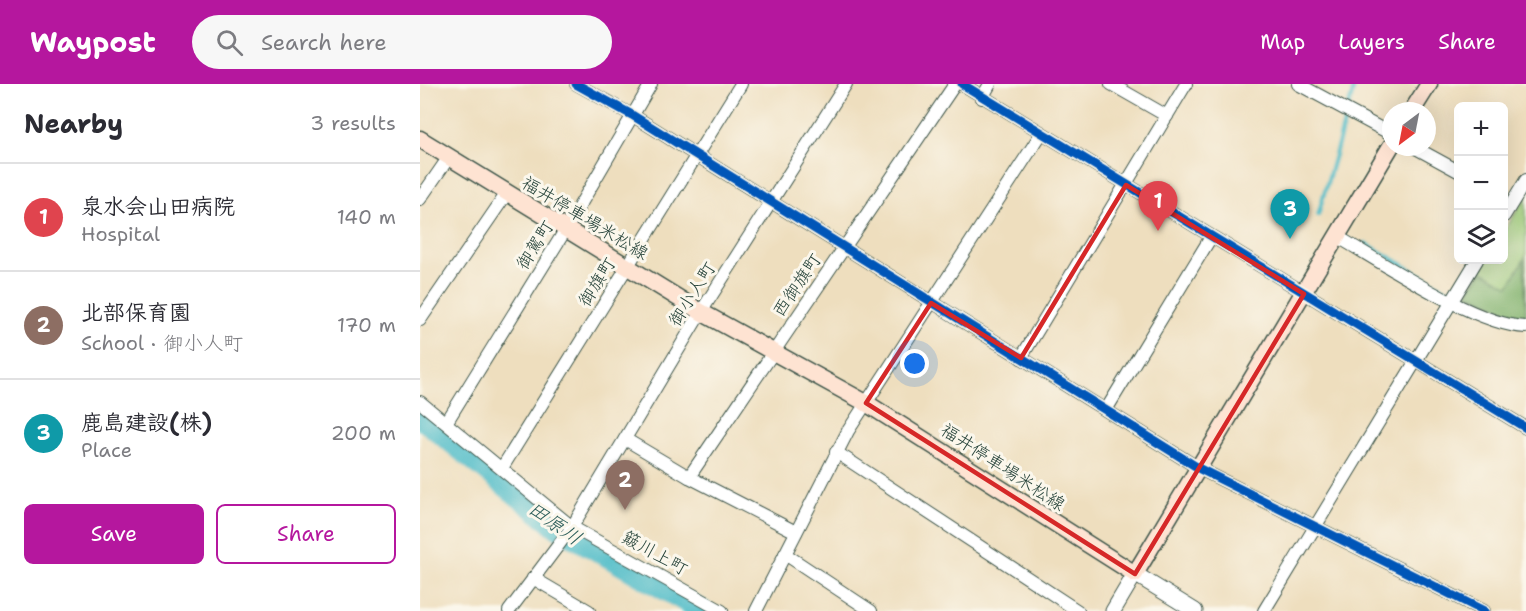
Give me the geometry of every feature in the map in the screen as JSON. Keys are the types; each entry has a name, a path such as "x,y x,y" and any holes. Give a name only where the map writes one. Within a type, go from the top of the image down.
{"main road":[{"path":"1418,102 1429,84"},
{"name":"福井停車場米松線","path":"420,139 701,312 866,403 1135,574"},
{"path":"1135,574 1200,469 1385,156"}],"street":[{"path":"576,84 632,115 772,201 931,303 1200,469 1484,611"},
{"name":"御駕町","path":"446,423 567,229 651,84"},
{"name":"御旗町","path":"502,468 741,84"},
{"name":"御小人町","path":"509,611 572,527 701,312 846,84"},
{"name":"西御旗町","path":"689,477 955,84"},
{"path":"962,84 1526,428"},
{"path":"982,98 990,84"},
{"path":"1111,84 1167,116"},
{"path":"1021,358 1186,84"},
{"path":"1300,84 1382,129"},
{"path":"756,611 836,452 1041,134"},
{"path":"1430,156 1454,169"},
{"path":"420,200 448,157"},
{"path":"1508,198 1526,180"},
{"path":"420,320 507,194"},
{"path":"1106,410 1211,237"},
{"path":"1338,237 1514,327 1526,327"},
{"path":"1264,611 1314,525 1475,264"},
{"name":"簸川上町","path":"420,402 572,527 722,611"},
{"path":"625,439 689,477 796,532"},
{"path":"836,452 1078,611"},
{"path":"785,554 871,611"},
{"path":"1113,611 1135,574 1195,611"},
{"path":"533,579 589,611"}],"highlighted area":[{"path":"1126,185 1304,294 1135,574 866,403 931,303 1021,358"}],"green space":[{"path":"1526,195 1526,316 1515,316 1466,294 1485,264 1508,264 1508,225"},
{"path":"1524,259 1526,315 1515,315 1468,293 1483,271 1509,286"}],"waterway":[{"path":"1318,215 1355,84"},
{"path":"1365,243 1464,300 1510,319"},
{"name":"田原川","path":"420,417 558,528 702,611"}],"cycle path":[{"path":"576,84 632,115 1200,469 1484,611"},
{"path":"962,84 1526,428"}],"place":[{"name":"泉水会山田病院","path":"1158,231"},
{"name":"鹿島建設(株)","path":"1290,239"},
{"name":"北部保育園","path":"625,510"}]}
